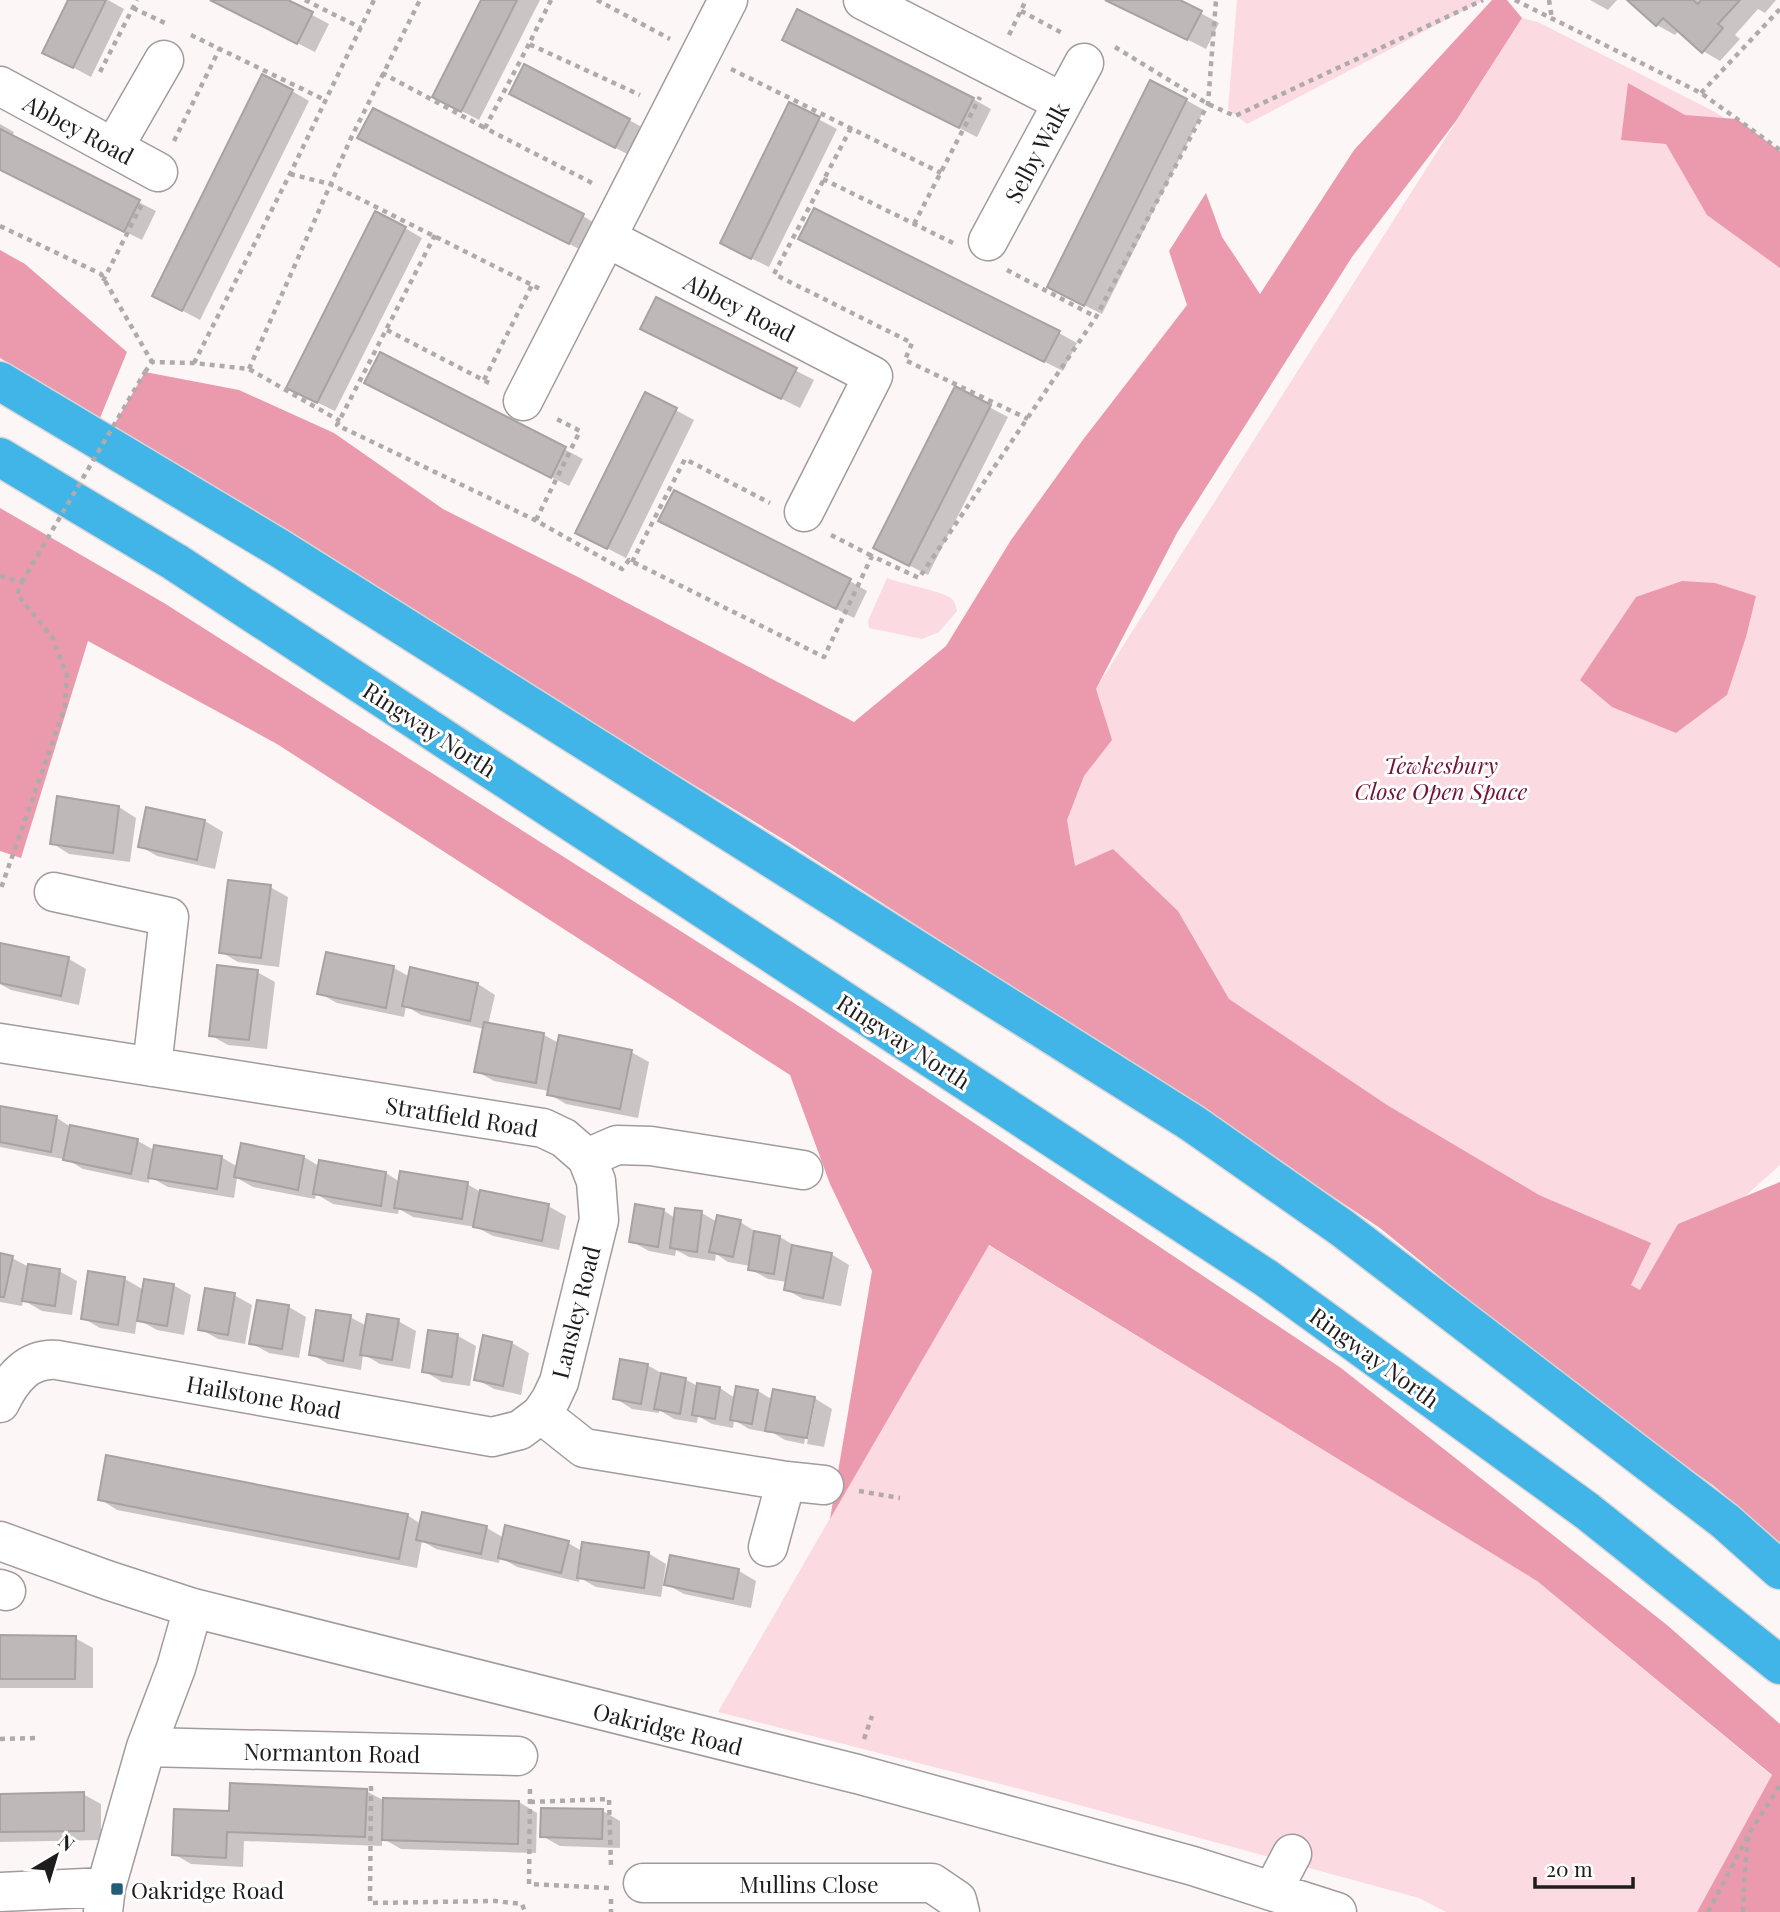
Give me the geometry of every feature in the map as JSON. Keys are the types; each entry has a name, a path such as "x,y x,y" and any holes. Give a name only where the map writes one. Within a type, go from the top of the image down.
{"highway":[{"path":"0,381 279,548 1192,1123 1342,1228 1725,1521 1780,1570"},
{"name":"Ringway North","path":"0,457 175,562 1266,1278 1587,1511 1780,1665"}],"street":[{"path":"523,401 728,0"},
{"path":"863,0 1062,102"},
{"path":"114,147 172,38"},
{"name":"Selby Walk","path":"988,241 1089,56"},
{"name":"Abbey Road","path":"0,86 158,172"},
{"name":"Abbey Road","path":"607,238 873,376 802,517"},
{"path":"54,892 169,917 152,1068"},
{"name":"Stratfield Road","path":"0,1043 543,1128 564,1138 587,1158"},
{"path":"587,1158 617,1145 651,1146 803,1170"},
{"name":"Lansley Road","path":"541,1413 559,1382 599,1220 596,1181 587,1158"},
{"name":"Hailstone Road","path":"0,1403 13,1380 11,1364 45,1359 492,1437 520,1430 541,1413"},
{"path":"541,1413 584,1448 824,1485"},
{"path":"768,1547 786,1481"},
{"name":"Oakridge Road","path":"0,1541 193,1608 857,1774 1193,1866 1337,1912"},
{"path":"0,1892 104,1899 146,1747 176,1668 193,1608"},
{"name":"Normanton Road","path":"146,1747 372,1753 524,1768"},
{"path":"1273,1890 1292,1854"},
{"name":"Mullins Close","path":"643,1883 932,1882 957,1900 960,1912"}],"path":[{"path":"100,72 137,0"},
{"path":"305,0 361,28"},
{"path":"194,363 374,0"},
{"path":"485,128 551,0"},
{"path":"597,0 701,55 940,173"},
{"path":"914,224 995,68 1026,0"},
{"path":"1208,104 1216,0"},
{"path":"1021,11 1089,56 1100,38 1208,104 1235,116 1483,0"},
{"path":"1515,0 1701,93 1780,150"},
{"path":"1549,0 1552,20"},
{"path":"248,369 330,184 418,1"},
{"path":"133,8 172,38 326,100"},
{"path":"1701,93 1780,9"},
{"path":"529,44 646,98"},
{"path":"382,73 601,187"},
{"path":"851,128 774,274 912,343 905,360 1028,419"},
{"path":"290,174 330,184 547,292"},
{"path":"0,226 101,274 152,362"},
{"path":"152,362 248,369 338,423 435,235"},
{"path":"484,380 532,285"},
{"path":"0,891 65,707 67,675 52,637 17,594 152,362"},
{"path":"632,562 685,459 802,517 872,556"},
{"path":"0,576 22,582"},
{"path":"824,1485 900,1498"},
{"path":"0,1739 37,1738"},
{"path":"372,1753 370,1903 495,1901 522,1904 525,1912"},
{"path":"524,1768 530,1802 529,1884 611,1888 609,1798 530,1802"},
{"path":"1708,1912 1750,1832 1780,1785"},
{"path":"1743,1912 1750,1832"}],"green space":[{"path":"1237,0 1484,0 1247,124 1228,109"},
{"name":"Tewkesbury Close Open Space","path":"1522,18 1538,22 1717,113 1780,157 1780,1165 1640,1290 1527,1229 1019,899 1081,712"},
{"path":"887,578 948,597 954,601 957,611 939,632 922,639 869,628 868,621"},
{"path":"988,1245 1537,1581 1772,1776 1697,1912 1446,1912 1419,1898 1024,1790 718,1712"}],"shaded area":[{"path":"1492,0 1507,0 1522,18 1456,121 1352,257 1177,533 1096,689 1112,740 1084,776 1067,820 1075,866 1113,849 1178,911 1229,999 1387,1105 1539,1195 1651,1243 1631,1285 1640,1290 1678,1224 1780,1182 1780,1543 1714,1486 1580,1391 1380,1228 786,841 111,430 145,372 239,390 334,433 443,509 854,722 946,646 1011,540 1082,441 1187,305 1169,251 1206,193 1222,237 1260,294 1354,150"},
{"path":"1628,83 1685,115 1737,119 1780,151 1780,268 1707,215 1666,144 1621,140"},
{"path":"0,250 25,264 127,352 100,418 0,358"},
{"path":"0,508 164,603 808,1012 1341,1368 1667,1625 1780,1724 1780,1912 1697,1912 1772,1775 1537,1581 989,1245 830,1519 872,1271 830,1184 790,1075 277,744 88,641 21,858 0,851"},
{"path":"1682,581 1715,583 1756,596 1727,695 1676,733 1612,707 1580,680 1636,597"}],"building":[{"path":"68,0 106,0 73,68 42,53"},
{"path":"210,0 288,0 313,12 297,44"},
{"path":"481,0 517,0 461,112 432,97"},
{"path":"1105,0 1180,0 1202,11 1187,40"},
{"path":"1627,0 1693,0 1698,4 1701,0 1740,0 1718,24 1723,28 1702,53 1663,18 1656,26"},
{"path":"797,9 974,98 959,128 782,40"},
{"path":"524,64 630,119 615,148 509,94"},
{"path":"262,74 293,90 182,311 152,296"},
{"path":"1150,80 1187,99 1084,306 1047,287"},
{"path":"789,102 820,117 751,259 720,243"},
{"path":"373,108 584,214 569,244 357,138"},
{"path":"0,129 140,200 124,232 0,170"},
{"path":"814,208 1060,331 1044,362 798,239"},
{"path":"375,211 406,227 317,403 286,388"},
{"path":"656,297 797,368 781,399 640,329"},
{"path":"380,352 566,447 551,478 364,383"},
{"path":"955,386 991,405 909,566 873,548"},
{"path":"645,392 677,408 607,549 575,533"},
{"path":"674,490 851,579 836,609 658,521"},
{"path":"57,796 119,806 113,853 50,844"},
{"path":"146,807 205,820 197,860 138,847"},
{"path":"228,880 271,885 261,958 219,953"},
{"path":"0,943 69,957 61,996 0,983"},
{"path":"326,952 394,966 386,1008 317,994"},
{"path":"217,965 258,970 249,1040 209,1036"},
{"path":"410,967 478,983 470,1021 402,1006"},
{"path":"484,1022 544,1033 536,1083 474,1072"},
{"path":"559,1035 632,1050 620,1109 547,1095"},
{"path":"0,1106 57,1116 51,1152 0,1142"},
{"path":"70,1125 138,1139 131,1174 63,1160"},
{"path":"241,1143 304,1156 298,1190 234,1177"},
{"path":"154,1145 222,1156 217,1189 148,1178"},
{"path":"319,1160 386,1172 381,1206 313,1194"},
{"path":"400,1171 468,1182 462,1219 394,1208"},
{"path":"480,1190 549,1204 542,1241 473,1227"},
{"path":"635,1204 664,1209 658,1247 629,1242"},
{"path":"675,1208 702,1211 697,1252 670,1248"},
{"path":"717,1215 741,1220 733,1257 709,1252"},
{"path":"754,1231 780,1236 774,1274 748,1270"},
{"path":"792,1245 832,1253 823,1298 784,1290"},
{"path":"0,1253 13,1256 4,1297 0,1297"},
{"path":"28,1264 60,1269 55,1306 22,1301"},
{"path":"88,1271 125,1277 118,1325 81,1319"},
{"path":"144,1279 174,1284 167,1326 137,1321"},
{"path":"205,1288 235,1293 228,1335 198,1330"},
{"path":"257,1300 289,1305 282,1349 249,1344"},
{"path":"316,1310 351,1315 343,1361 309,1355"},
{"path":"367,1314 399,1319 392,1360 360,1355"},
{"path":"428,1330 458,1334 452,1377 422,1372"},
{"path":"483,1335 512,1342 503,1386 474,1380"},
{"path":"620,1359 648,1364 641,1404 613,1399"},
{"path":"661,1373 686,1378 680,1414 654,1409"},
{"path":"697,1383 720,1387 715,1419 692,1415"},
{"path":"736,1386 758,1390 752,1424 730,1420"},
{"path":"773,1389 815,1397 807,1438 765,1431"},
{"path":"106,1455 408,1514 399,1559 98,1500"},
{"path":"422,1512 487,1526 481,1554 416,1540"},
{"path":"505,1525 569,1541 561,1573 498,1558"},
{"path":"582,1542 649,1552 644,1588 577,1578"},
{"path":"670,1555 739,1569 733,1599 664,1585"},
{"path":"0,1635 76,1636 75,1679 0,1679"},
{"path":"230,1783 367,1789 365,1837 227,1832 226,1858 172,1855 174,1809 229,1811"},
{"path":"84,1792 84,1831 0,1832 0,1794"},
{"path":"383,1798 519,1801 518,1844 382,1840"},
{"path":"541,1808 603,1809 602,1839 540,1837"}],"place":[{"name":"Oakridge Road","path":"117,1889"}]}
